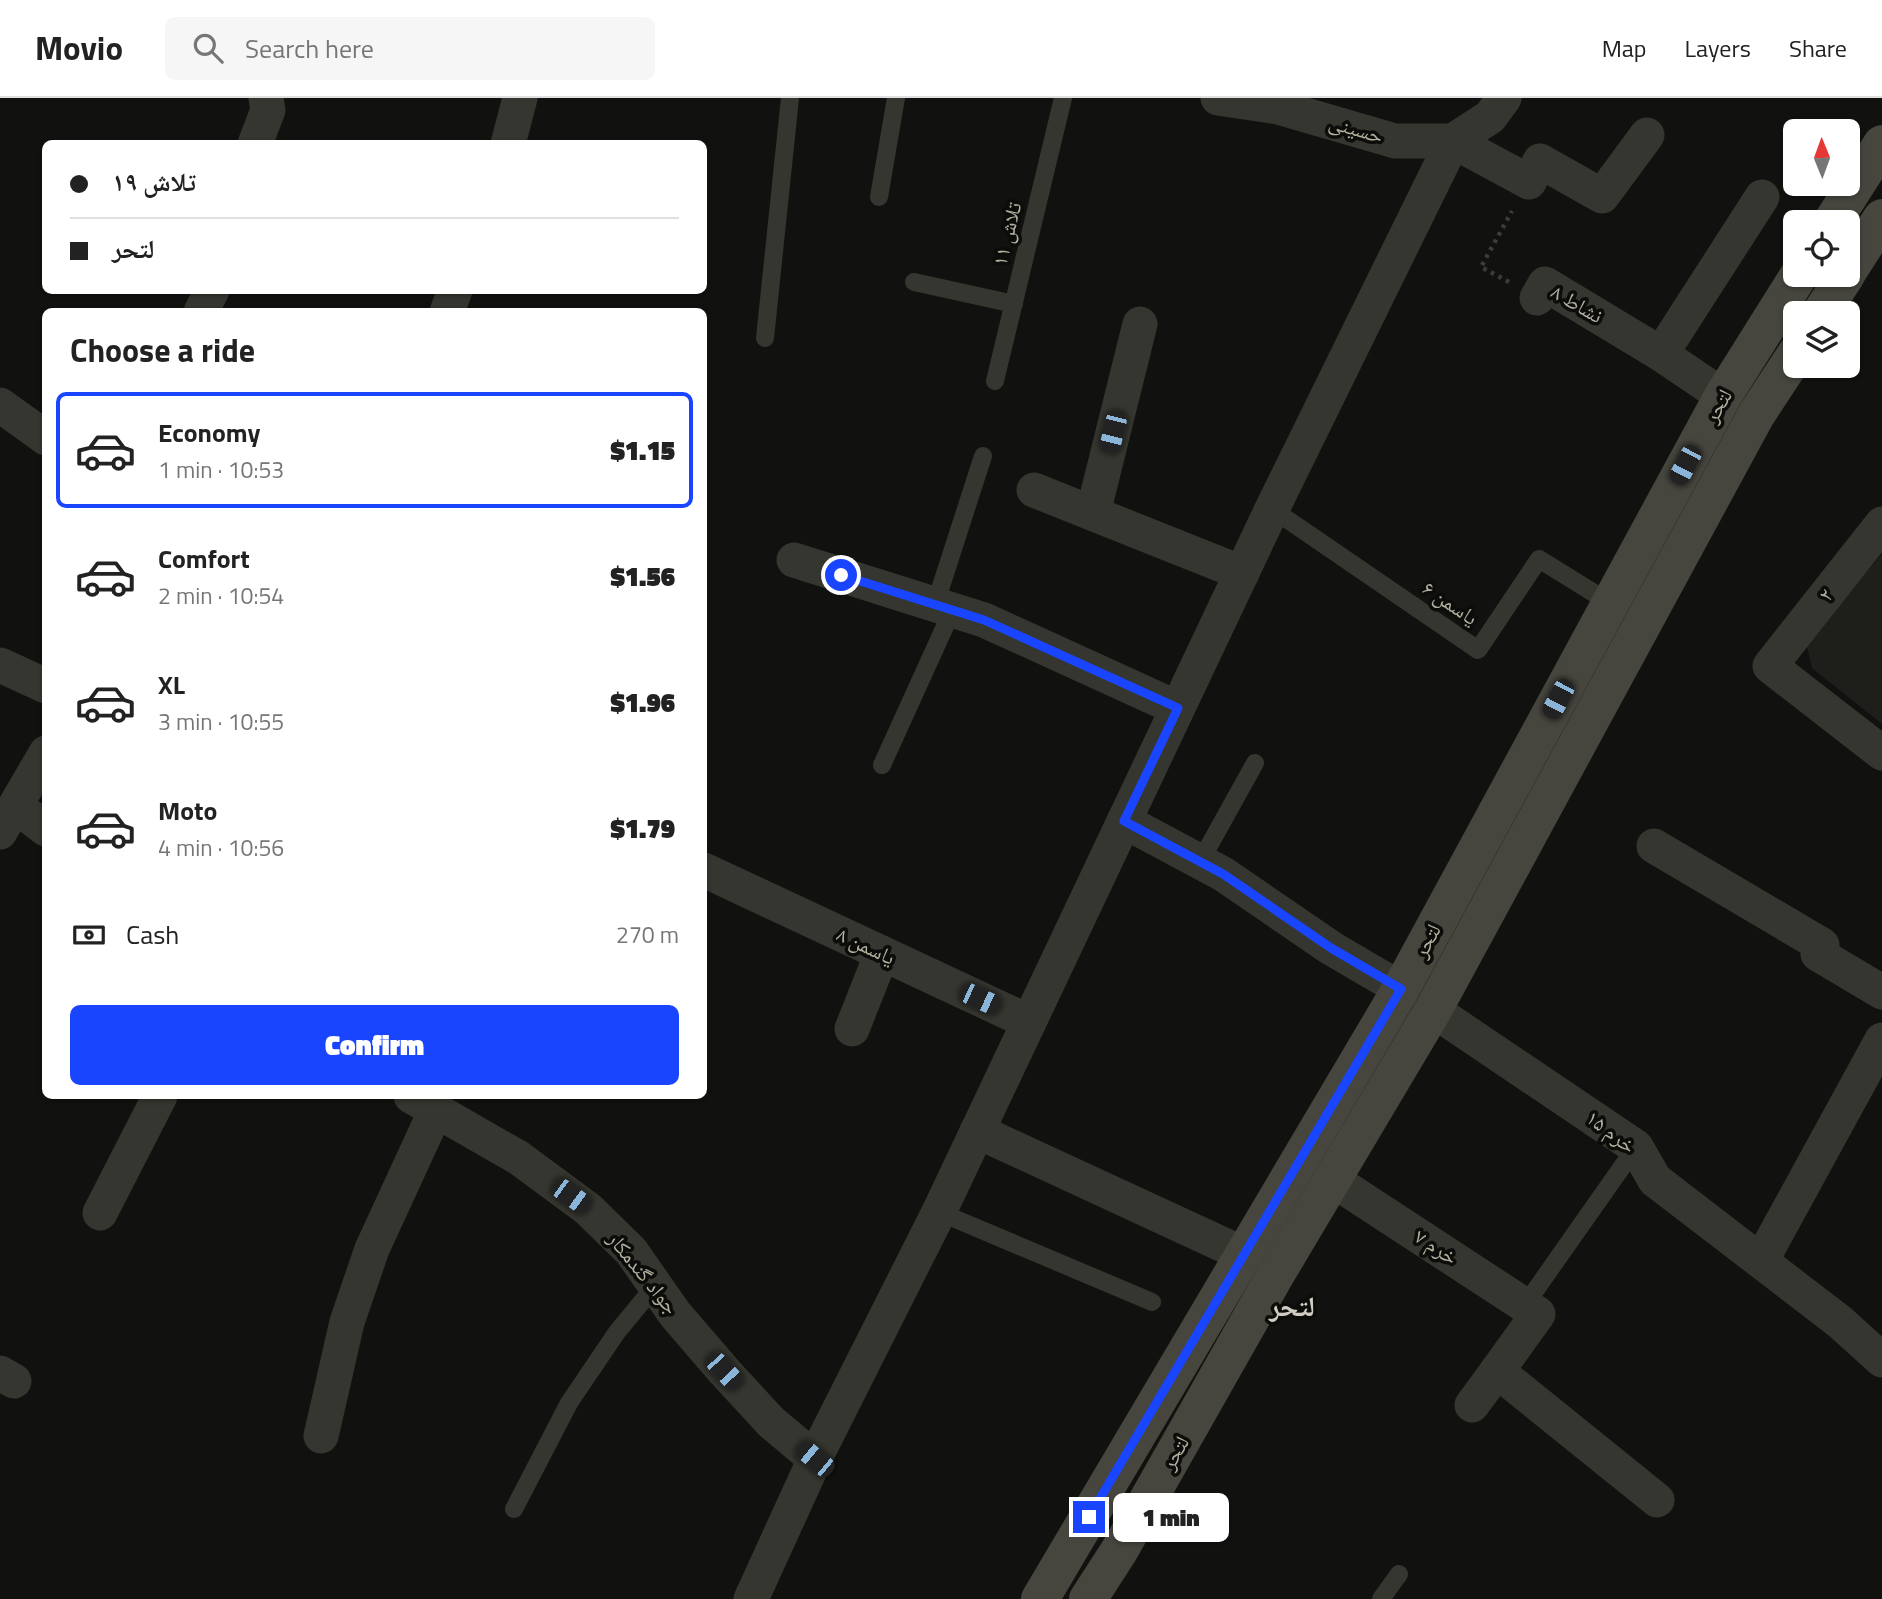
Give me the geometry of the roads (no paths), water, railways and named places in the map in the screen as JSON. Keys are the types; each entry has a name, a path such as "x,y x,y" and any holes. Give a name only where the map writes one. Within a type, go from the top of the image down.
{"street":[{"path":"257,140 268,110 266,98"},
{"path":"509,140 520,98"},
{"name":"حسینی","path":"1219,98 1278,107 1395,141 1453,141"},
{"path":"751,1599 815,1459 939,1212 1272,509 1453,141 1490,117 1504,98"},
{"path":"1453,141 1528,182 1540,161 1602,196 1647,135"},
{"path":"1841,210 1877,163"},
{"path":"1661,354 1762,197"},
{"path":"1860,253 1882,218"},
{"name":"نشاط ۸","path":"1537,298 1545,284 1661,354 1723,396"},
{"name":"لتحر","path":"1040,1599 1401,989 1723,396 1791,287"},
{"path":"1093,513 1140,324"},
{"name":"لتحر","path":"1088,1599 1119,1552 1276,1274 1433,1010 1756,415 1783,374"},
{"path":"0,405 42,435"},
{"path":"1034,490 1242,573"},
{"name":"۲","path":"1882,524 1770,666 1882,753"},
{"path":"794,560 984,620 1178,708"},
{"path":"0,665 42,685"},
{"path":"42,760 8,819 42,828"},
{"path":"1124,821 1223,874 1331,948 1401,989"},
{"path":"1654,846 1822,945 1818,954 1882,992"},
{"name":"یاسمن ۸","path":"707,871 1029,1022"},
{"path":"852,1029 882,953"},
{"name":"خرم ۱۵","path":"1433,1010 1636,1147 1655,1180 1840,1322 1882,1360"},
{"path":"1761,1261 1882,1040"},
{"path":"100,1213 158,1099"},
{"path":"321,1436 347,1322 424,1103"},
{"name":"جواد گندمکار","path":"424,1103 519,1158 588,1209 631,1251 675,1314 724,1371 771,1422 815,1459"},
{"path":"977,1131 1243,1254"},
{"name":"خرم ۷","path":"1333,1180 1531,1309"},
{"path":"1472,1405 1497,1371 1531,1309"},
{"path":"1497,1371 1657,1500"},
{"path":"1119,1552 1125,1599"}],"lane":[{"path":"765,338 790,98"},
{"path":"879,197 896,98"},
{"name":"تلاش ۱۱","path":"995,381 1063,98"},
{"path":"914,282 1014,304"},
{"path":"882,765 944,608 983,456"},
{"name":"یاسمن ۶","path":"1272,509 1478,650 1539,559 1610,603"},
{"path":"1200,862 1255,763"},
{"path":"1531,1309 1636,1147"},
{"path":"939,1212 1152,1302"},
{"path":"514,1509 569,1403 617,1332 655,1286"},
{"path":"1381,1599 1399,1574"}],"district":[{"name":"لتحر","path":"1292,1306"}]}
